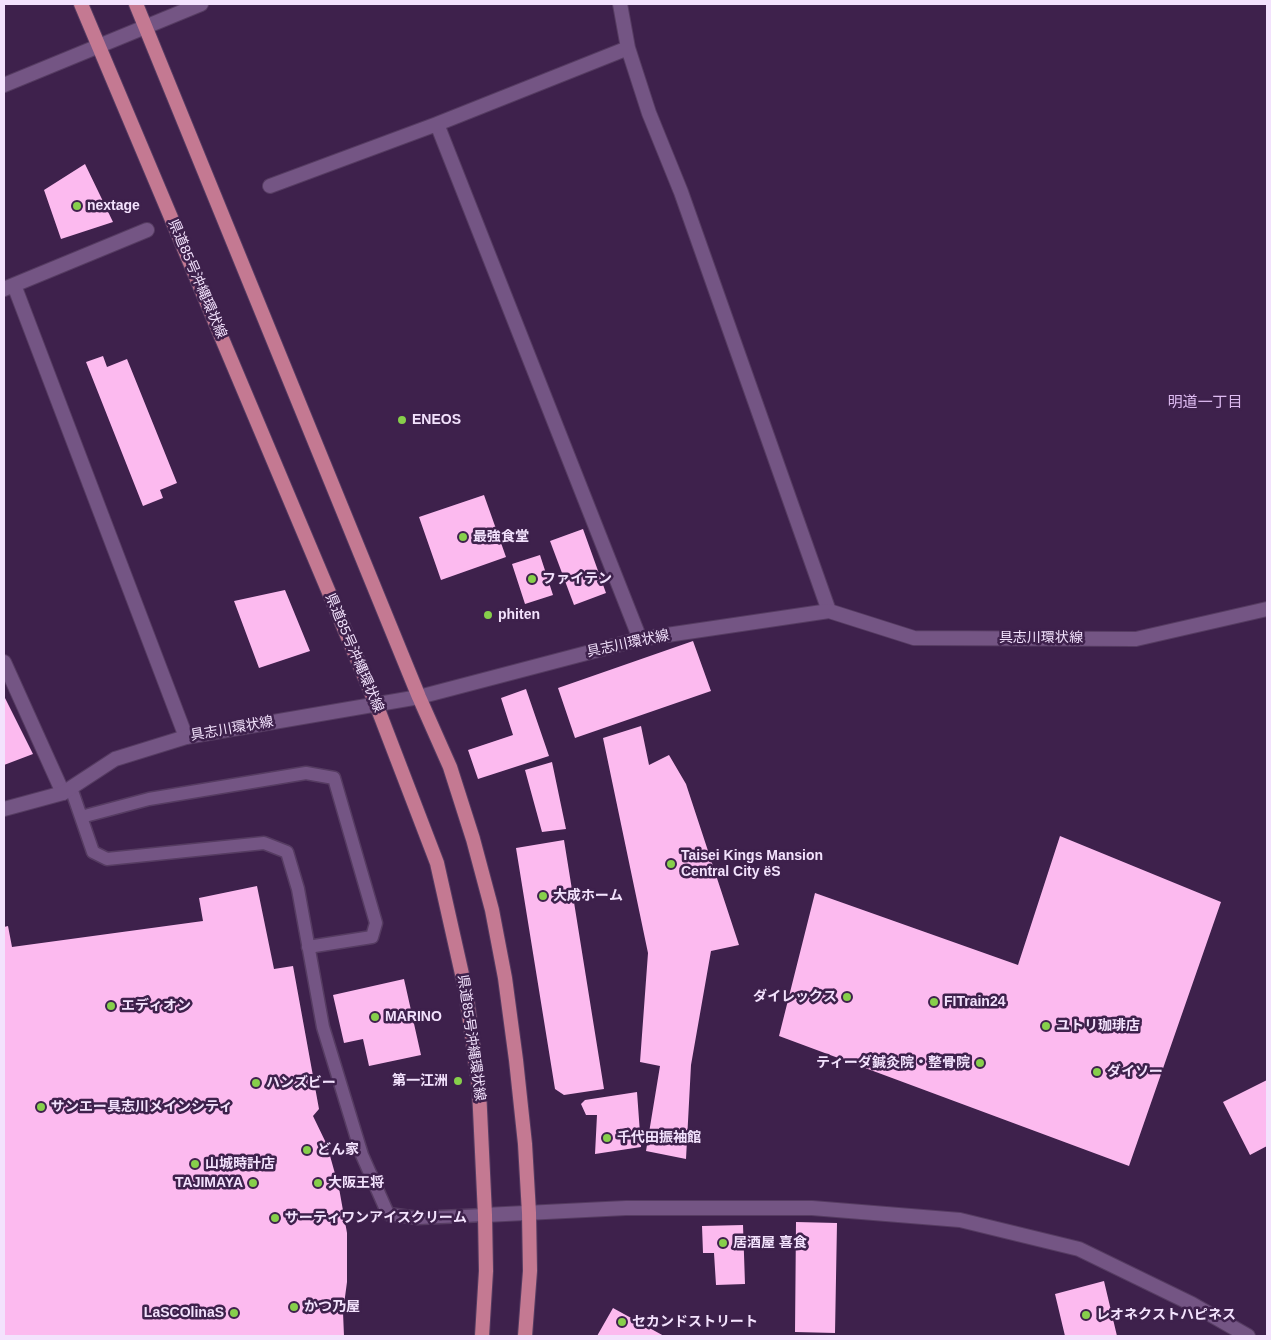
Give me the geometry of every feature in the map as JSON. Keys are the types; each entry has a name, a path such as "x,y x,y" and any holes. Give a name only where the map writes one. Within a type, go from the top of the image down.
{"main road":[{"name":"県道85号沖縄環状線","path":"81,4 376,704 438,863 466,992 479,1089 484,1160 486,1271 482,1336"},
{"path":"136,4 419,697 450,767 473,839 492,910 505,978 525,1144 530,1271 525,1336"}],"street":[{"path":"4,85 201,4"},
{"path":"620,4 628,48 649,113 681,192 829,611"},
{"path":"270,186 437,124 628,48"},
{"path":"437,124 640,639"},
{"path":"147,230 9,287 186,737"},
{"name":"具志川環状線","path":"4,809 67,790 115,759 186,737 419,697 640,639 829,611 914,638 1136,639 1267,609"},
{"path":"4,662 67,790"},
{"path":"485,1215 626,1208 812,1208 960,1220 1079,1249 1192,1304 1248,1336"}],"lane":[{"path":"81,817 148,799 306,773 334,778 376,923 372,937 308,947"},
{"path":"67,790 81,817 93,852 107,859 264,843 287,852 298,890 323,1027 362,1155 388,1214 418,1218 485,1215"}],"building":[{"name":"nextage","path":"85,164 113,222 61,239 44,190"},
{"path":"103,356 107,367 127,359 177,483 160,490 163,498 143,506 86,362"},
{"name":"最強食堂","path":"484,495 506,557 441,580 419,517"},
{"path":"583,529 606,593 574,605 550,541"},
{"name":"ファイテン","path":"540,555 553,595 525,604 512,564"},
{"path":"285,590 310,651 259,668 234,601"},
{"path":"693,641 711,691 575,738 558,688"},
{"path":"526,689 549,756 478,779 468,750 513,735 501,698"},
{"path":"4,696 33,754 4,765"},
{"name":"Taisei Kings Mansion Central City ëS","path":"641,726 649,765 669,755 686,784 739,945 711,951 691,1065 686,1159 646,1151 660,1066 640,1062 648,953 603,738"},
{"path":"552,762 566,829 542,832 525,770"},
{"path":"1060,836 1221,902 1129,1166 779,1036 815,893 1018,965"},
{"path":"564,840 604,1089 564,1095 555,1089 516,848"},
{"path":"257,886 274,969 293,966 319,1109 313,1116 327,1145 339,1188 347,1233 347,1282 343,1312 344,1336 4,1336 4,927 8,926 12,947 203,921 199,898"},
{"name":"MARINO","path":"404,979 421,1055 369,1066 363,1039 344,1043 333,995"},
{"path":"1267,1080 1267,1146 1250,1155 1223,1102"},
{"path":"637,1092 641,1147 595,1154 597,1115 586,1115 581,1104 585,1100"},
{"path":"796,1222 837,1223 835,1333 795,1332"},
{"path":"743,1225 745,1284 716,1285 714,1253 703,1253 702,1226"},
{"name":"レオネクストハピネス","path":"1104,1281 1117,1336 1065,1336 1055,1294"},
{"name":"セカンドストリート","path":"613,1308 664,1336 597,1336"}],"place":[{"name":"nextage","path":"77,206"},
{"name":"ENEOS","path":"402,420"},
{"name":"最強食堂","path":"463,537"},
{"name":"ファイテン","path":"532,579"},
{"name":"phiten","path":"488,615"},
{"name":"Taisei Kings Mansion Central City ëS","path":"671,864"},
{"name":"大成ホーム","path":"543,896"},
{"name":"ダイレックス","path":"847,997"},
{"name":"FITrain24","path":"934,1002"},
{"name":"エディオン","path":"111,1006"},
{"name":"MARINO","path":"375,1017"},
{"name":"ユトリ珈琲店","path":"1046,1026"},
{"name":"ティーダ鍼灸院・整骨院","path":"980,1063"},
{"name":"ダイソー","path":"1097,1072"},
{"name":"第一江洲","path":"458,1081"},
{"name":"ハンズビー","path":"256,1083"},
{"name":"サンエー具志川メインシティ","path":"41,1107"},
{"name":"千代田振袖館","path":"607,1138"},
{"name":"どん家","path":"307,1150"},
{"name":"山城時計店","path":"195,1164"},
{"name":"TAJIMAYA","path":"253,1183"},
{"name":"大阪王将","path":"318,1183"},
{"name":"サーティワンアイスクリーム","path":"275,1218"},
{"name":"居酒屋 喜食","path":"723,1243"},
{"name":"かつ乃屋","path":"294,1307"},
{"name":"LaSCOlinaS","path":"234,1313"},
{"name":"レオネクストハピネス","path":"1086,1315"},
{"name":"セカンドストリート","path":"622,1322"}],"district":[{"name":"明道一丁目","path":"1205,403"}]}
